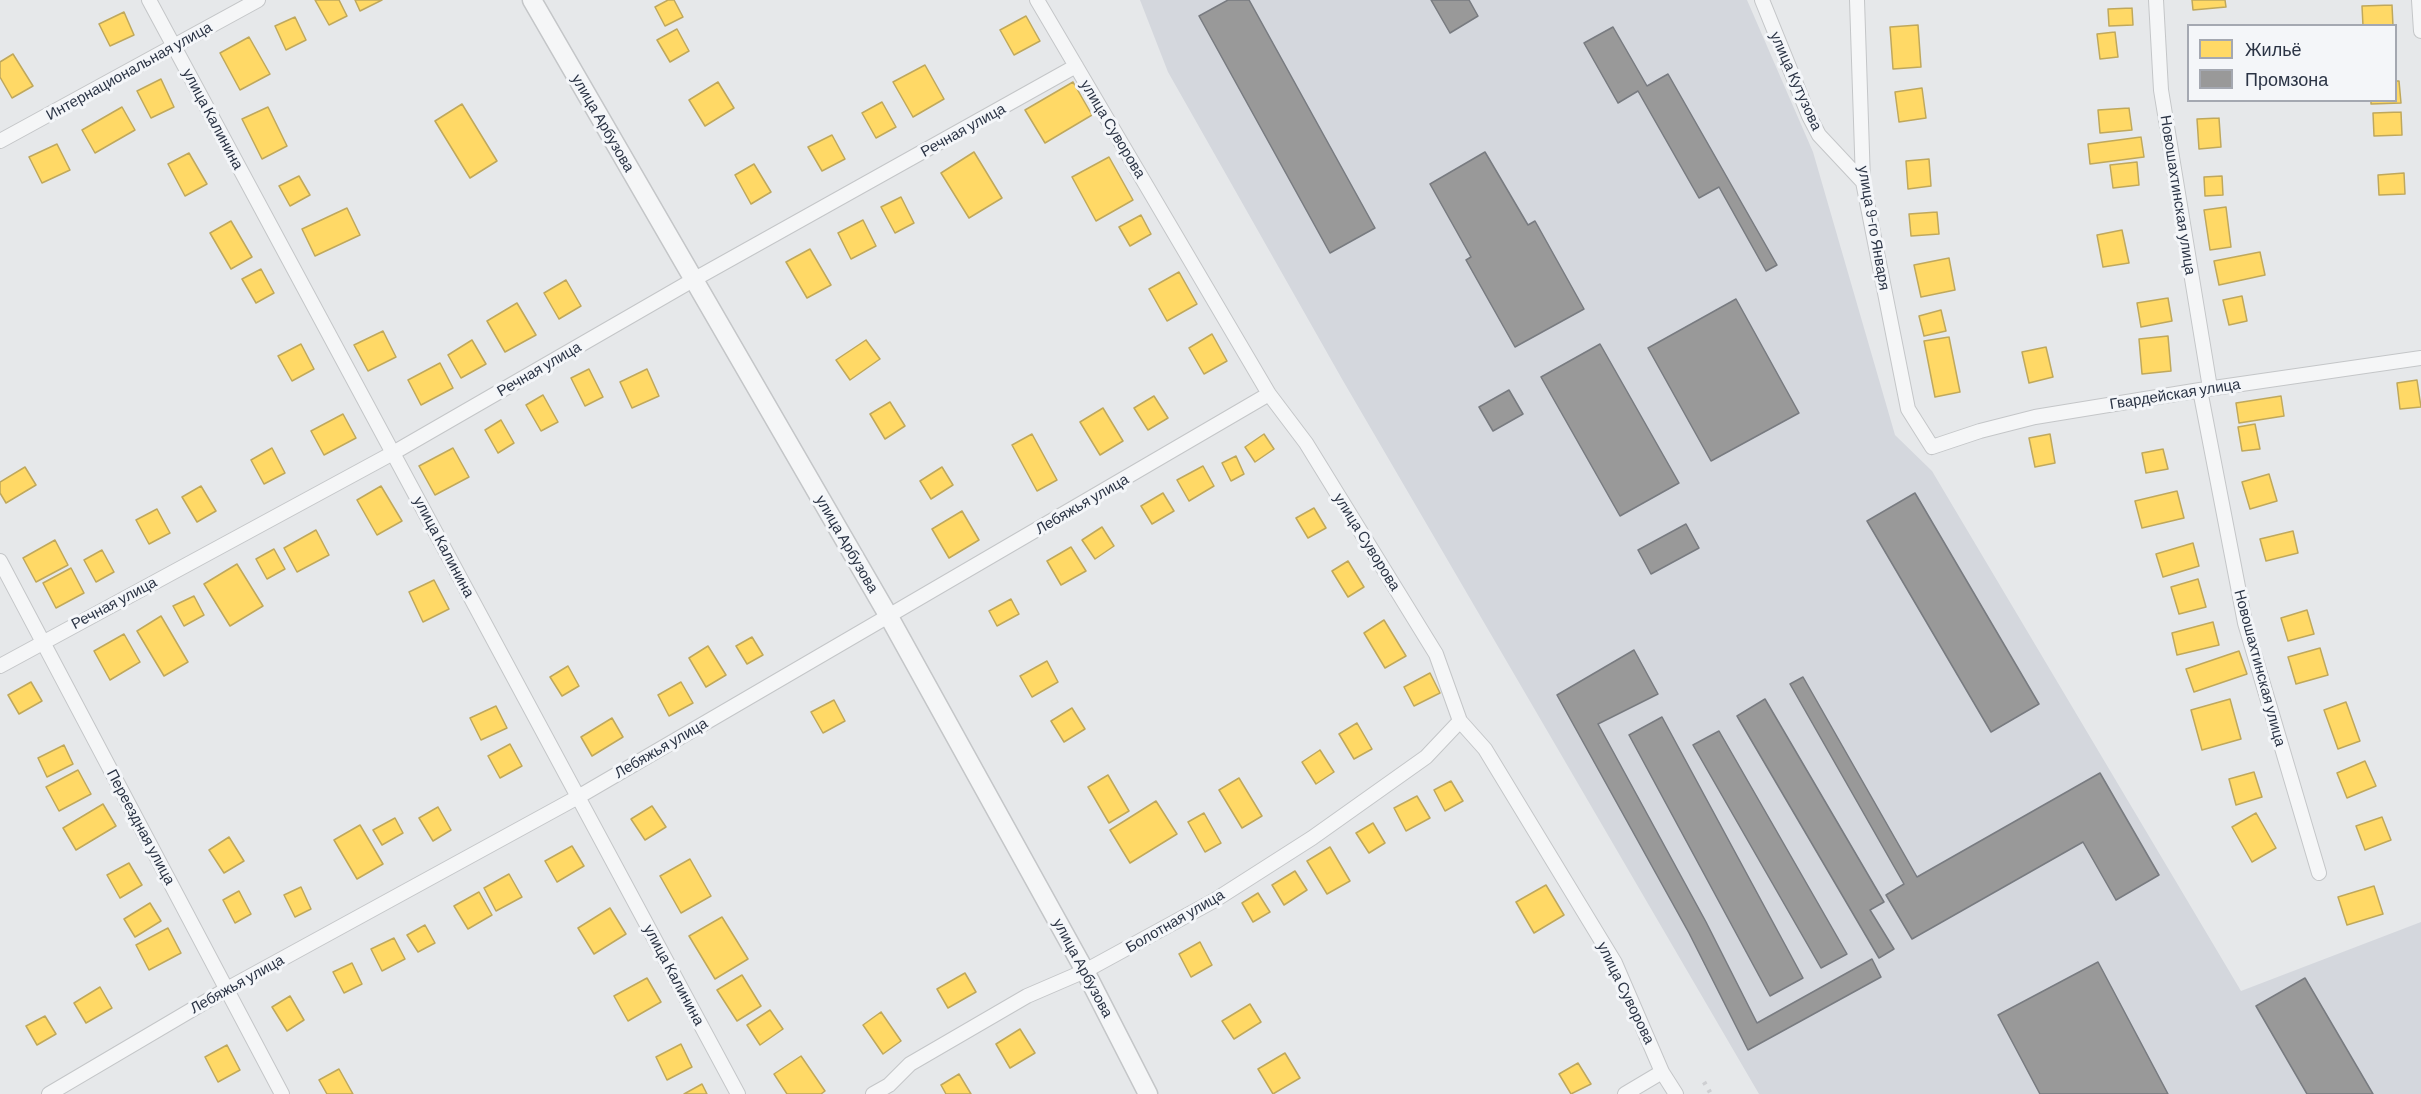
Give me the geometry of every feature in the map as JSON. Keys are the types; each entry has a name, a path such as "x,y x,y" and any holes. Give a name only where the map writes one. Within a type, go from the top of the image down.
{"street":[{"name":"улица Калинина","path":"149,0 738,1094"},
{"name":"Интернациональная улица","path":"0,141 258,0"},
{"name":"улица Арбузова","path":"532,0 888,615 1085,971 1148,1094"},
{"name":"улица Суворова","path":"1037,0 1269,394 1306,442 1436,654 1460,721 1485,749 1615,963 1662,1072 1676,1094"},
{"name":"улица Кутузова","path":"1762,0 1809,116 1819,135 1863,182"},
{"name":"улица 9-го Января","path":"1857,0 1863,182 1908,409 1932,447"},
{"name":"Новошахтинская улица","path":"2156,0 2161,90 2205,389 2245,623 2319,873"},
{"path":"2419,0 2421,31"},
{"name":"Речная улица","path":"0,666 393,453 693,280 1076,66"},
{"name":"Гвардейская улица","path":"1932,447 1980,431 2035,417 2205,389 2421,358"},
{"name":"Лебяжья улица","path":"49,1094 227,989 578,797 1269,394"},
{"name":"Переездная улица","path":"0,561 282,1094"},
{"name":"Болотная улица","path":"873,1094 890,1085 910,1064 952,1038 1027,996 1085,971 1215,900 1312,838 1426,757 1460,721"},
{"path":"1625,1094 1662,1072"}],"shaded area":[{"path":"1140,0 1747,0 1813,152 1895,435 1932,471 2241,991 2421,922 2421,1094 1759,1094 1342,379 1168,72"}],"building: Жильё":[{"path":"315,0 339,0 347,16 329,25"},
{"path":"355,0 382,0 360,11"},
{"path":"668,0 674,0 683,17 665,26 655,7"},
{"path":"2192,0 2225,0 2226,7 2193,10"},
{"path":"2392,5 2393,24 2363,24 2362,6"},
{"path":"2132,8 2133,25 2109,26 2108,9"},
{"path":"124,12 134,35 110,46 99,24"},
{"path":"1026,16 1040,41 1014,55 1000,30"},
{"path":"295,17 306,40 286,50 275,26"},
{"path":"1918,25 1921,67 1893,69 1890,27"},
{"path":"677,29 689,51 670,62 657,40"},
{"path":"2115,32 2118,57 2100,59 2097,34"},
{"path":"249,37 270,74 240,90 220,53"},
{"path":"13,54 33,86 12,98 0,77 0,62"},
{"path":"925,65 944,99 913,117 893,82"},
{"path":"161,79 174,107 151,118 137,91"},
{"path":"2397,81 2399,81 2401,103 2371,104 2371,102 2397,102"},
{"path":"718,82 734,108 705,126 689,100"},
{"path":"1073,82 1092,115 1045,143 1025,110"},
{"path":"1922,88 1926,118 1899,122 1895,92"},
{"path":"882,102 896,127 876,138 862,113"},
{"path":"462,104 497,161 470,178 435,121"},
{"path":"122,107 135,130 95,153 82,130"},
{"path":"268,107 287,146 262,159 242,119"},
{"path":"2129,108 2132,130 2100,133 2098,110"},
{"path":"2401,112 2402,135 2374,136 2373,113"},
{"path":"2219,118 2221,147 2199,149 2197,119"},
{"path":"832,135 845,159 822,171 808,147"},
{"path":"2141,137 2144,157 2090,164 2088,144"},
{"path":"57,144 70,170 42,183 29,157"},
{"path":"974,152 1002,198 969,218 941,173"},
{"path":"189,153 207,184 185,196 168,164"},
{"path":"1109,157 1133,200 1096,221 1072,177"},
{"path":"1929,159 1931,186 1908,189 1906,161"},
{"path":"2137,162 2139,185 2113,188 2110,165"},
{"path":"754,164 771,192 751,204 735,175"},
{"path":"2404,173 2405,194 2379,195 2378,175"},
{"path":"299,176 310,195 290,206 279,186"},
{"path":"2222,176 2223,195 2205,196 2204,177"},
{"path":"901,197 914,223 895,233 881,207"},
{"path":"2226,207 2231,247 2210,250 2204,210"},
{"path":"347,208 360,235 315,256 302,229"},
{"path":"1937,212 1939,234 1911,236 1909,214"},
{"path":"1141,215 1151,234 1130,246 1119,227"},
{"path":"863,220 876,246 851,259 838,233"},
{"path":"231,221 252,257 231,269 210,233"},
{"path":"2122,230 2129,263 2103,267 2097,235"},
{"path":"810,249 831,285 807,298 786,262"},
{"path":"2260,252 2265,275 2219,285 2214,261"},
{"path":"1949,258 1955,290 1921,297 1914,265"},
{"path":"261,269 274,293 256,303 242,279"},
{"path":"1179,272 1197,304 1167,321 1149,289"},
{"path":"566,280 581,306 559,319 544,293"},
{"path":"2242,296 2247,321 2229,325 2223,300"},
{"path":"2168,298 2172,321 2141,327 2137,303"},
{"path":"517,303 536,335 505,352 487,321"},
{"path":"1941,310 1946,331 1924,336 1919,316"},
{"path":"383,331 396,357 368,371 354,345"},
{"path":"1212,334 1227,361 1204,374 1189,348"},
{"path":"2168,336 2171,371 2142,374 2139,339"},
{"path":"1949,337 1960,392 1935,397 1924,341"},
{"path":"472,340 486,364 461,378 448,355"},
{"path":"866,340 880,359 850,380 836,360"},
{"path":"301,344 314,369 292,381 278,356"},
{"path":"2046,347 2053,377 2029,383 2022,352"},
{"path":"440,363 453,388 421,405 408,380"},
{"path":"589,369 603,397 585,406 571,378"},
{"path":"647,369 659,396 632,408 620,382"},
{"path":"2417,380 2421,407 2400,409 2397,383"},
{"path":"543,395 558,422 541,431 526,405"},
{"path":"1154,396 1168,418 1148,430 1134,408"},
{"path":"2281,396 2284,416 2239,423 2236,403"},
{"path":"890,402 905,426 885,439 870,414"},
{"path":"1103,408 1123,441 1100,455 1080,422"},
{"path":"343,414 356,438 324,455 311,431"},
{"path":"501,420 514,443 498,453 485,430"},
{"path":"2255,424 2260,449 2242,451 2238,427"},
{"path":"1032,434 1057,480 1037,491 1012,445"},
{"path":"1264,434 1274,449 1255,462 1245,447"},
{"path":"2050,434 2055,463 2035,467 2029,438"},
{"path":"272,448 285,473 264,484 251,460"},
{"path":"453,448 469,477 435,495 419,466"},
{"path":"2163,449 2168,469 2146,473 2142,453"},
{"path":"1236,456 1244,474 1231,481 1222,463"},
{"path":"1203,466 1214,486 1189,501 1177,480"},
{"path":"25,467 36,485 6,503 0,493 0,482"},
{"path":"942,467 953,485 931,499 920,481"},
{"path":"2269,474 2277,501 2250,509 2242,482"},
{"path":"201,486 216,511 197,522 182,497"},
{"path":"381,486 402,521 377,535 357,500"},
{"path":"2177,491 2184,518 2142,528 2135,501"},
{"path":"1163,493 1174,511 1152,524 1141,506"},
{"path":"1314,508 1326,528 1308,538 1296,518"},
{"path":"157,509 170,533 149,544 136,520"},
{"path":"962,511 979,540 949,558 932,529"},
{"path":"1102,527 1114,546 1095,559 1082,540"},
{"path":"316,530 329,555 297,572 284,548"},
{"path":"2293,531 2298,553 2266,561 2260,539"},
{"path":"55,540 68,565 36,582 23,558"},
{"path":"2193,543 2199,566 2163,577 2156,554"},
{"path":"1071,547 1086,571 1061,585 1047,561"},
{"path":"274,549 285,569 267,579 256,559"},
{"path":"102,550 114,572 96,582 84,560"},
{"path":"1348,561 1364,587 1348,597 1332,571"},
{"path":"237,564 263,606 230,626 204,584"},
{"path":"71,568 84,593 56,608 43,583"},
{"path":"2198,579 2206,607 2179,614 2171,587"},
{"path":"434,580 449,609 423,622 409,592"},
{"path":"194,596 204,615 184,626 173,606"},
{"path":"1011,599 1019,614 997,626 989,611"},
{"path":"2307,610 2314,634 2288,641 2281,618"},
{"path":"161,616 188,662 164,676 137,631"},
{"path":"1384,620 1406,656 1385,668 1364,633"},
{"path":"2213,622 2219,645 2177,655 2172,633"},
{"path":"124,634 140,662 110,680 94,651"},
{"path":"752,637 763,655 747,664 736,646"},
{"path":"708,646 726,675 706,687 689,658"},
{"path":"2320,648 2328,675 2296,684 2288,657"},
{"path":"2239,651 2247,674 2194,692 2186,669"},
{"path":"1047,661 1058,682 1032,697 1020,676"},
{"path":"568,666 579,686 562,696 550,677"},
{"path":"1430,673 1440,693 1414,706 1404,687"},
{"path":"31,682 42,701 19,714 8,695"},
{"path":"681,682 693,703 669,716 658,695"},
{"path":"2230,699 2241,739 2202,750 2191,710"},
{"path":"834,700 845,721 823,733 811,712"},
{"path":"2346,702 2360,741 2338,749 2324,710"},
{"path":"496,706 507,728 481,740 470,718"},
{"path":"1072,708 1085,729 1064,742 1051,721"},
{"path":"612,718 623,737 592,756 581,737"},
{"path":"1357,723 1372,749 1354,759 1339,734"},
{"path":"510,744 522,766 500,778 488,756"},
{"path":"64,745 73,764 47,777 38,758"},
{"path":"1320,750 1334,772 1316,784 1302,762"},
{"path":"2365,761 2376,786 2347,798 2337,773"},
{"path":"78,770 91,794 59,811 46,787"},
{"path":"2254,772 2262,797 2236,805 2229,779"},
{"path":"1108,775 1129,811 1109,823 1088,787"},
{"path":"1239,778 1262,816 1242,828 1219,790"},
{"path":"1451,781 1463,801 1445,811 1434,790"},
{"path":"1417,796 1430,818 1406,831 1394,808"},
{"path":"1156,801 1177,834 1130,863 1110,830"},
{"path":"103,804 116,826 76,850 63,828"},
{"path":"652,806 666,827 645,840 631,819"},
{"path":"438,807 451,830 433,841 419,818"},
{"path":"1204,813 1221,843 1205,852 1188,822"},
{"path":"2256,813 2276,848 2252,862 2232,827"},
{"path":"2382,817 2391,840 2365,850 2356,826"},
{"path":"395,818 403,833 382,845 373,830"},
{"path":"1373,823 1385,843 1369,853 1356,833"},
{"path":"360,825 383,864 357,879 334,840"},
{"path":"229,837 244,861 224,873 209,850"},
{"path":"572,846 584,866 557,882 545,861"},
{"path":"1330,847 1350,881 1327,894 1307,861"},
{"path":"690,859 711,896 681,913 660,876"},
{"path":"129,863 142,885 120,898 107,875"},
{"path":"1295,871 1307,890 1284,905 1272,885"},
{"path":"509,874 522,897 496,911 484,888"},
{"path":"1546,885 1564,915 1534,933 1516,902"},
{"path":"2374,886 2383,914 2347,925 2338,897"},
{"path":"301,887 311,909 295,917 284,895"},
{"path":"239,891 251,914 235,923 223,900"},
{"path":"479,892 492,915 468,929 454,906"},
{"path":"1258,893 1270,912 1253,922 1242,903"},
{"path":"150,903 161,921 135,937 124,919"},
{"path":"610,908 626,934 594,954 578,928"},
{"path":"722,917 748,959 715,979 689,936"},
{"path":"425,925 435,943 418,952 407,935"},
{"path":"168,928 181,953 149,970 136,945"},
{"path":"394,938 405,959 382,971 371,949"},
{"path":"1200,942 1212,965 1191,977 1179,954"},
{"path":"352,963 362,984 344,993 333,972"},
{"path":"965,973 976,992 948,1008 937,989"},
{"path":"742,975 761,1006 737,1021 717,990"},
{"path":"647,978 661,1002 628,1021 614,996"},
{"path":"100,987 112,1008 86,1023 74,1003"},
{"path":"290,996 304,1020 287,1031 272,1007"},
{"path":"1250,1004 1261,1022 1234,1039 1222,1021"},
{"path":"770,1010 783,1029 760,1045 747,1025"},
{"path":"881,1012 901,1041 883,1054 863,1025"},
{"path":"45,1016 56,1034 37,1045 26,1026"},
{"path":"1020,1029 1035,1053 1010,1068 996,1044"},
{"path":"681,1044 692,1067 667,1080 656,1057"},
{"path":"227,1045 240,1070 218,1082 205,1057"},
{"path":"1285,1053 1300,1078 1273,1094 1258,1069"},
{"path":"801,1056 825,1091 821,1094 787,1094 774,1074"},
{"path":"1578,1063 1591,1084 1571,1094 1559,1074"},
{"path":"339,1069 353,1094 327,1094 319,1080"},
{"path":"959,1074 971,1094 946,1094 941,1085"},
{"path":"702,1084 707,1094 684,1094"}],"building: Промзона":[{"path":"1228,0 1249,0 1375,228 1330,253 1199,16"},
{"path":"1431,0 1469,0 1478,16 1450,33"},
{"path":"1613,27 1647,86 1668,74 1777,265 1766,271 1719,187 1699,198 1638,91 1618,103 1584,43"},
{"path":"1485,152 1528,225 1535,221 1584,309 1515,347 1466,260 1471,257 1430,184"},
{"path":"1736,299 1799,413 1711,461 1648,348"},
{"path":"1600,344 1679,483 1620,516 1541,377"},
{"path":"1509,390 1523,414 1493,431 1479,407"},
{"path":"1915,493 2039,704 1991,732 1867,521"},
{"path":"1686,524 1699,548 1651,574 1638,550"},
{"path":"1634,650 1658,694 1598,724 1706,922 1757,1023 1872,959 1881,977 1748,1050 1689,933 1557,695"},
{"path":"1803,677 1917,877 2100,773 2159,875 2116,900 2083,842 1912,939 1886,895 1904,884 1790,684"},
{"path":"1765,699 1884,902 1870,910 1894,949 1879,958 1737,716"},
{"path":"1662,717 1803,978 1770,996 1629,735"},
{"path":"1719,731 1847,954 1821,968 1693,745"},
{"path":"2098,962 2168,1094 2040,1094 1998,1015"},
{"path":"2305,978 2373,1094 2307,1094 2256,1006"}],"railway":[{"path":"1704,1082 1711,1094"}]}
